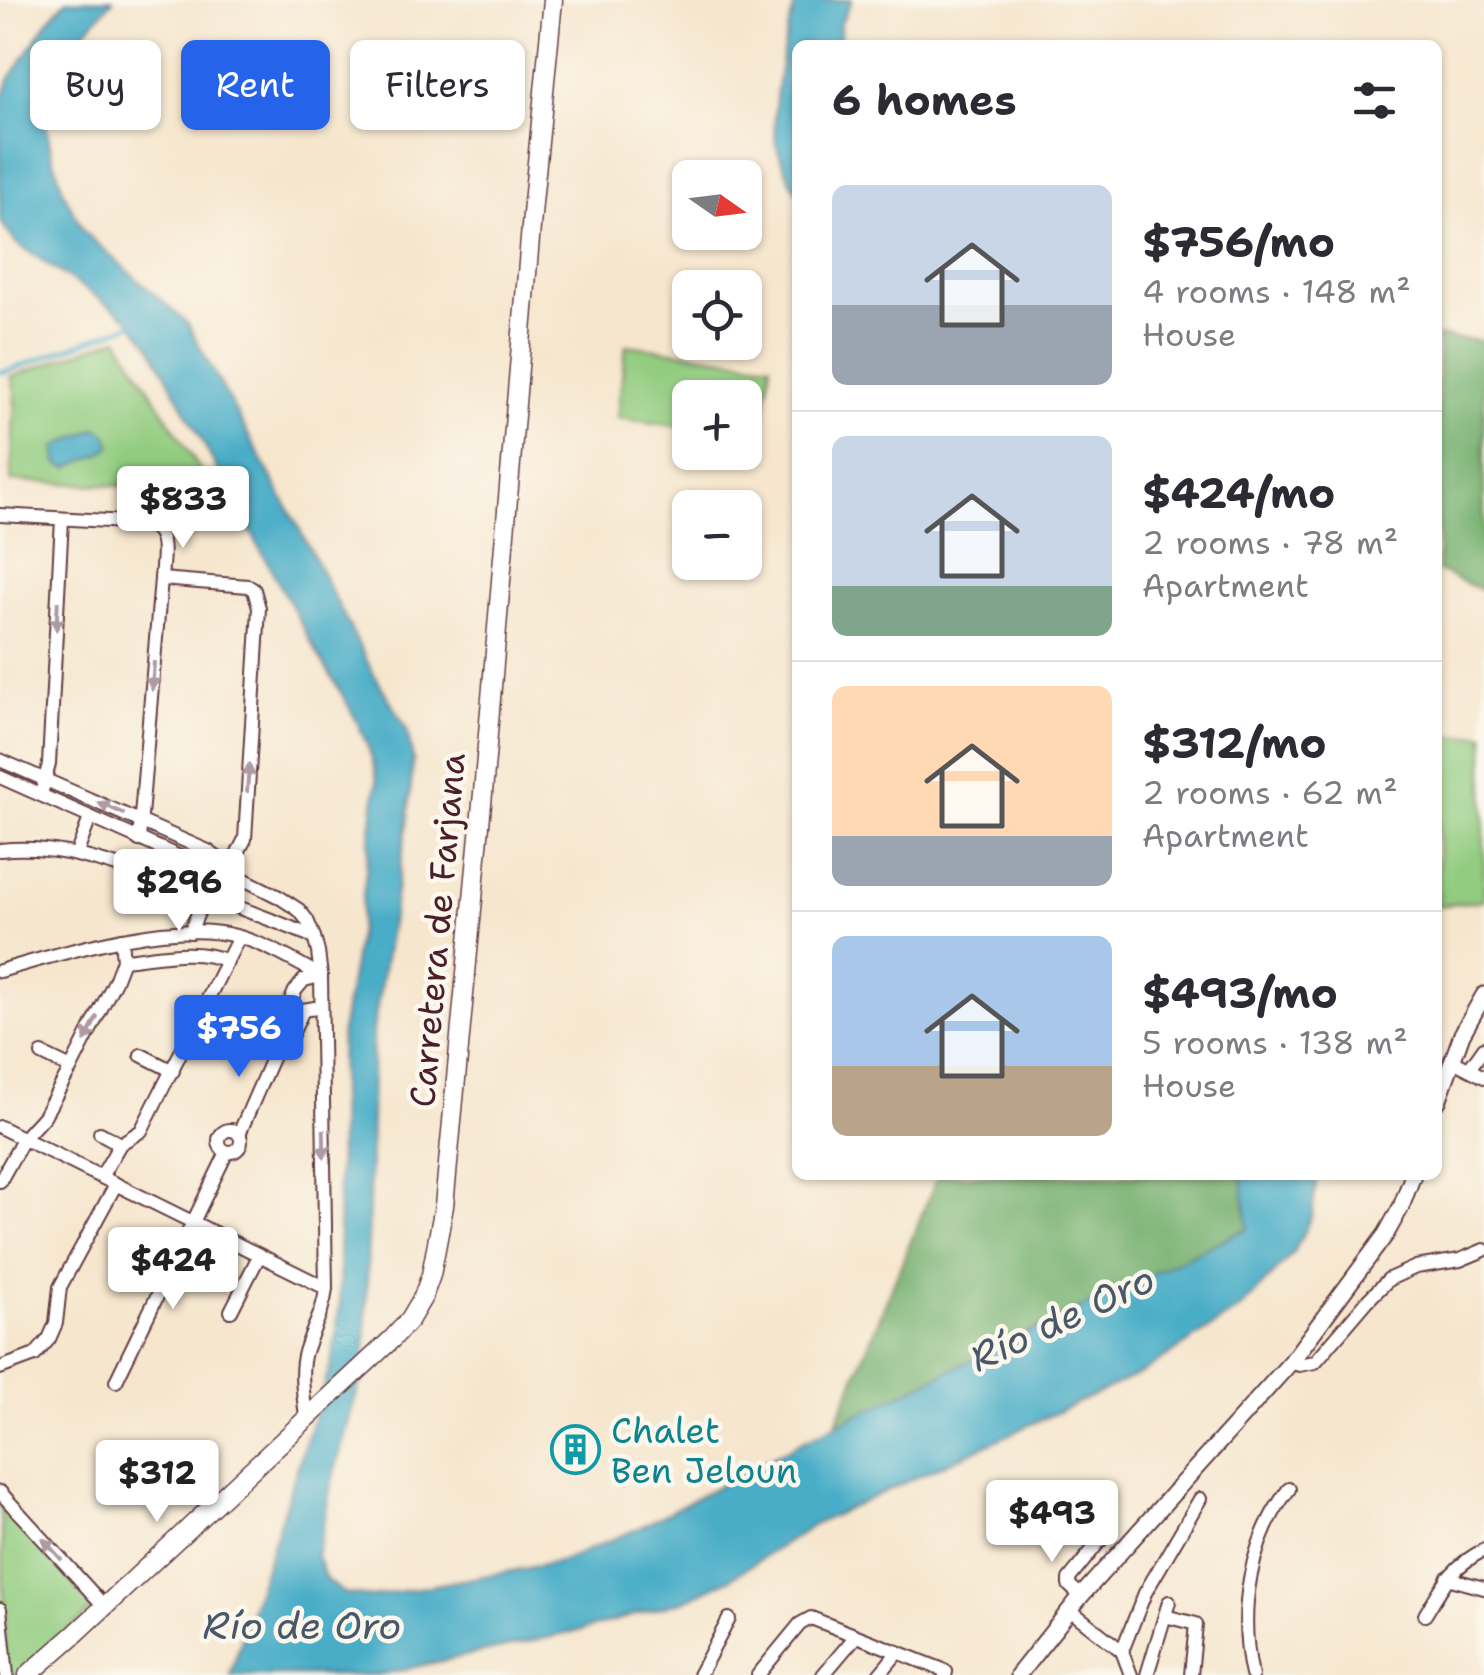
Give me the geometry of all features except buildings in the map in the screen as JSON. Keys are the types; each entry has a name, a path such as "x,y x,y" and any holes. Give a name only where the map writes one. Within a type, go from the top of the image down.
{"main road":[{"name":"Carretera de Farjana","path":"28,1675 378,1352 410,1319 424,1297 431,1275 444,1206 550,0"}],"street":[{"path":"0,515 144,523 159,530 161,579 139,840"},
{"path":"41,795 49,764 62,519"},
{"path":"161,579 243,584 254,590 259,608 244,839 206,894 190,932"},
{"path":"0,760 214,854 226,870"},
{"path":"0,777 200,866 226,870 290,904 306,920 314,937 321,976 326,1288 321,1316 304,1358 302,1380 310,1414"},
{"path":"77,854 90,818"},
{"path":"0,850 34,848 77,854 206,894 314,937"},
{"path":"0,972 122,939 190,932 239,937 321,976"},
{"path":"101,1176 120,1144 141,1131 239,937"},
{"path":"0,1181 71,1068 124,960 122,939"},
{"path":"124,960 209,954 227,961"},
{"path":"116,1381 227,1152 219,1145 220,1135 230,1129 239,1134 279,1042 276,1034 294,990 304,980 321,976"},
{"path":"1442,1088 1462,1034 1484,995"},
{"path":"279,1042 289,1041 303,1010 321,1007"},
{"path":"1468,1070 1484,1048"},
{"path":"42,1054 71,1068"},
{"path":"141,1055 173,1070"},
{"path":"1451,1060 1484,1077"},
{"path":"0,1127 326,1288"},
{"path":"100,1133 120,1144"},
{"path":"1018,1675 1081,1596 1291,1362 1386,1234 1411,1180"},
{"path":"0,1368 34,1355 50,1339 60,1286 116,1184"},
{"path":"1291,1362 1314,1362 1389,1278 1484,1250"},
{"path":"232,1311 260,1256"},
{"path":"1252,1675 1246,1634 1250,1577 1264,1528 1288,1489"},
{"path":"0,1492 104,1606"},
{"path":"1122,1652 1145,1593 1200,1499"},
{"path":"1081,1596 1069,1585 1069,1579 1103,1537"},
{"path":"1425,1615 1447,1578 1460,1564 1484,1550"},
{"path":"1447,1578 1484,1588"},
{"path":"0,1609 6,1675"},
{"path":"1147,1675 1167,1609 1196,1624 1191,1675"},
{"path":"1070,1610 1122,1652 1131,1675"},
{"path":"758,1675 811,1618 945,1673"},
{"path":"699,1675 729,1619"},
{"path":"823,1675 856,1636"},
{"path":"879,1675 898,1652"}],"green space":[{"path":"1442,336 1484,341 1484,591 1442,573"},
{"path":"118,338 210,486 165,514 168,488 11,481 15,391 11,377"},
{"path":"626,345 672,351 672,360 771,364 762,431 762,380 672,380 672,426 617,418"},
{"path":"1484,734 1484,900 1442,905 1442,738"},
{"path":"936,1180 1243,1180 1248,1228 835,1426"},
{"path":"1,1505 94,1607 20,1675 6,1675"}],"water":[{"name":"Río de Oro","path":"67,0 113,0 82,40 35,40"},
{"path":"797,0 852,0 840,24 840,40 792,40 792,182 780,155 775,128 788,31"},
{"name":"Río de Oro","path":"30,48 30,130 47,130 64,193 84,232 187,323 372,671 407,729 413,760 408,820 373,1030 365,1363 331,1485 317,1556 326,1580 344,1593 371,1597 560,1562 637,1529 803,1441 1248,1228 1243,1180 1316,1180 1312,1215 1294,1252 1241,1308 1142,1373 817,1523 729,1579 685,1600 583,1630 378,1675 230,1675 332,1361 340,1302 341,1033 359,929 377,781 373,761 349,706 150,345 128,318 16,243 0,221 0,104 10,78"},
{"path":"97,428 106,433 111,446 68,468 58,464 59,445"}],"waterway":[{"path":"0,372 138,322"}],"place":[{"name":"Chalet Ben Jeloun","path":"576,1450"}]}
